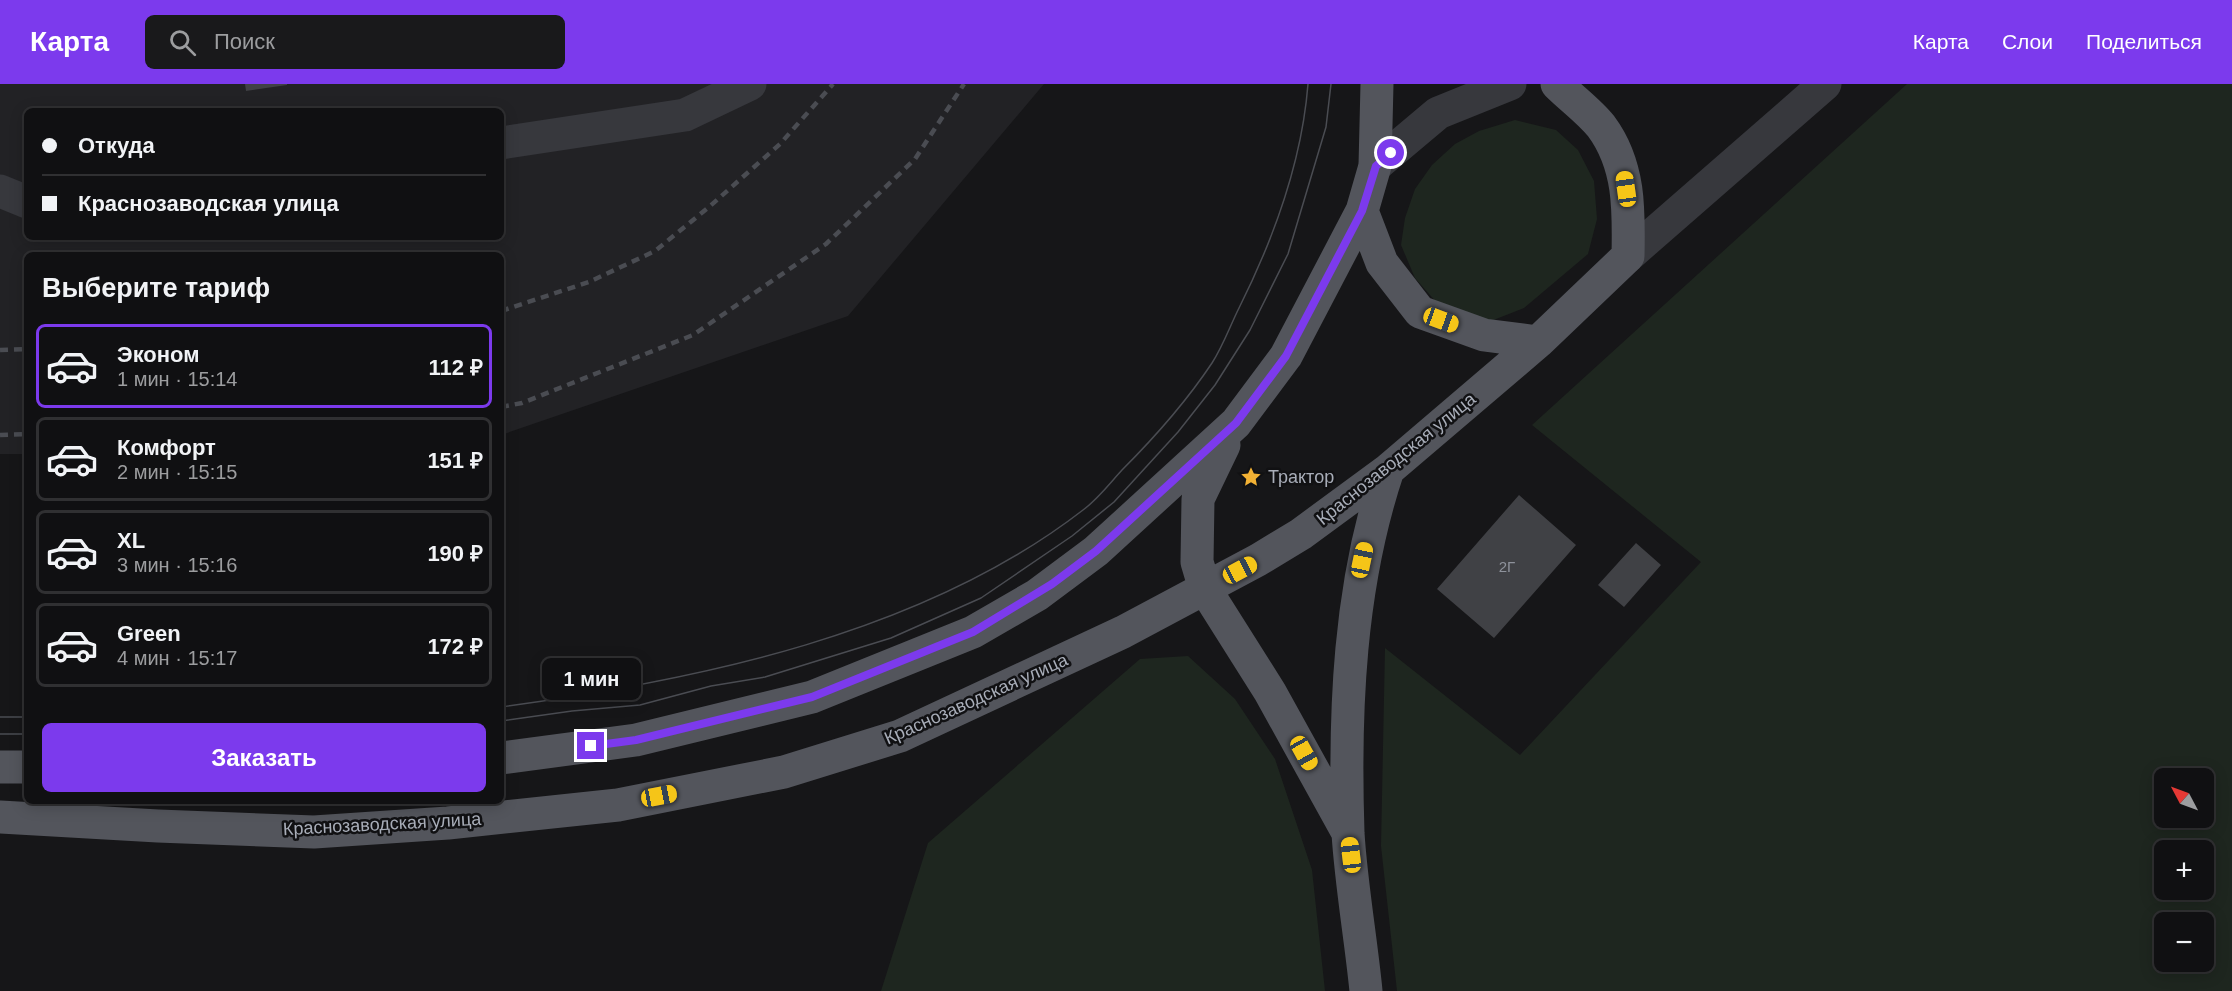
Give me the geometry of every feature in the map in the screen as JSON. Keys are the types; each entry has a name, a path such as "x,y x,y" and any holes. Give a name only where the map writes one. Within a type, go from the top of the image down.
{"main road":[{"path":"1348,835 1270,692 1205,589 1197,562 1198,499 1210,470 1236,423 1286,356 1362,211 1376,166 1377,84"},
{"path":"1557,84 1601,126 1623,167 1629,211 1628,256"},
{"path":"1362,211 1382,263 1420,312 1484,335 1538,342"},
{"name":"Краснозаводская улица","path":"0,817 314,832 448,823 618,805 784,772 900,736 1030,676 1205,589 1301,534 1388,470 1538,342 1628,256"},
{"path":"504,758 636,740 812,697 973,632 1037,595 1096,551 1236,423"},
{"path":"1366,991 1348,835 1351,648 1362,560 1371,520 1388,470"},
{"path":"0,767 24,767"}],"street":[{"path":"504,143 685,115 750,84"},
{"path":"1376,166 1438,113 1510,84"},
{"path":"1628,256 1825,84"},
{"path":"0,191 24,201"}],"shaded area":[{"path":"0,84 1044,84 848,316 504,434 504,252 24,252 24,454 0,454"},
{"path":"1907,84 2232,84 2232,991 1397,991 1381,846 1385,648 1520,755 1701,562 1532,425"},
{"path":"1515,120 1556,130 1578,150 1594,181 1597,219 1588,254 1524,308 1491,321 1437,303 1415,278 1401,245 1405,218 1415,189 1432,165 1455,144 1479,131"},
{"path":"1188,656 1235,699 1275,759 1312,870 1325,991 881,991 928,843 1140,659"}],"building":[{"path":"245,84 287,84 287,85 246,91"},
{"path":"1519,495 1576,545 1494,638 1437,589"},
{"path":"1636,543 1661,565 1624,607 1598,585"}],"tram line":[{"path":"504,707 653,682 730,665 806,645 880,620 952,589 1020,553 1083,510 1099,496 1170,419 1192,392 1220,350 1275,227 1300,142 1308,84"},
{"path":"504,721 640,705 711,686 765,677 891,638 981,598 1072,536 1114,502 1178,432 1215,385 1250,330 1288,254 1326,127 1331,84"},
{"path":"0,717 24,717"},
{"path":"0,734 24,734"}],"railway":[{"path":"504,310 589,282 655,251 780,144 833,84"},
{"path":"504,406 522,403 693,335 826,244 915,159 964,84"},
{"path":"0,350 24,349"},
{"path":"0,435 24,434"}],"place":[{"name":"Трактор","path":"1251,477"}],"route":[{"path":"591,746 636,740 812,697 973,632 1052,584 1096,551 1236,423 1286,356 1338,261 1362,211 1376,166 1391,153"}]}
